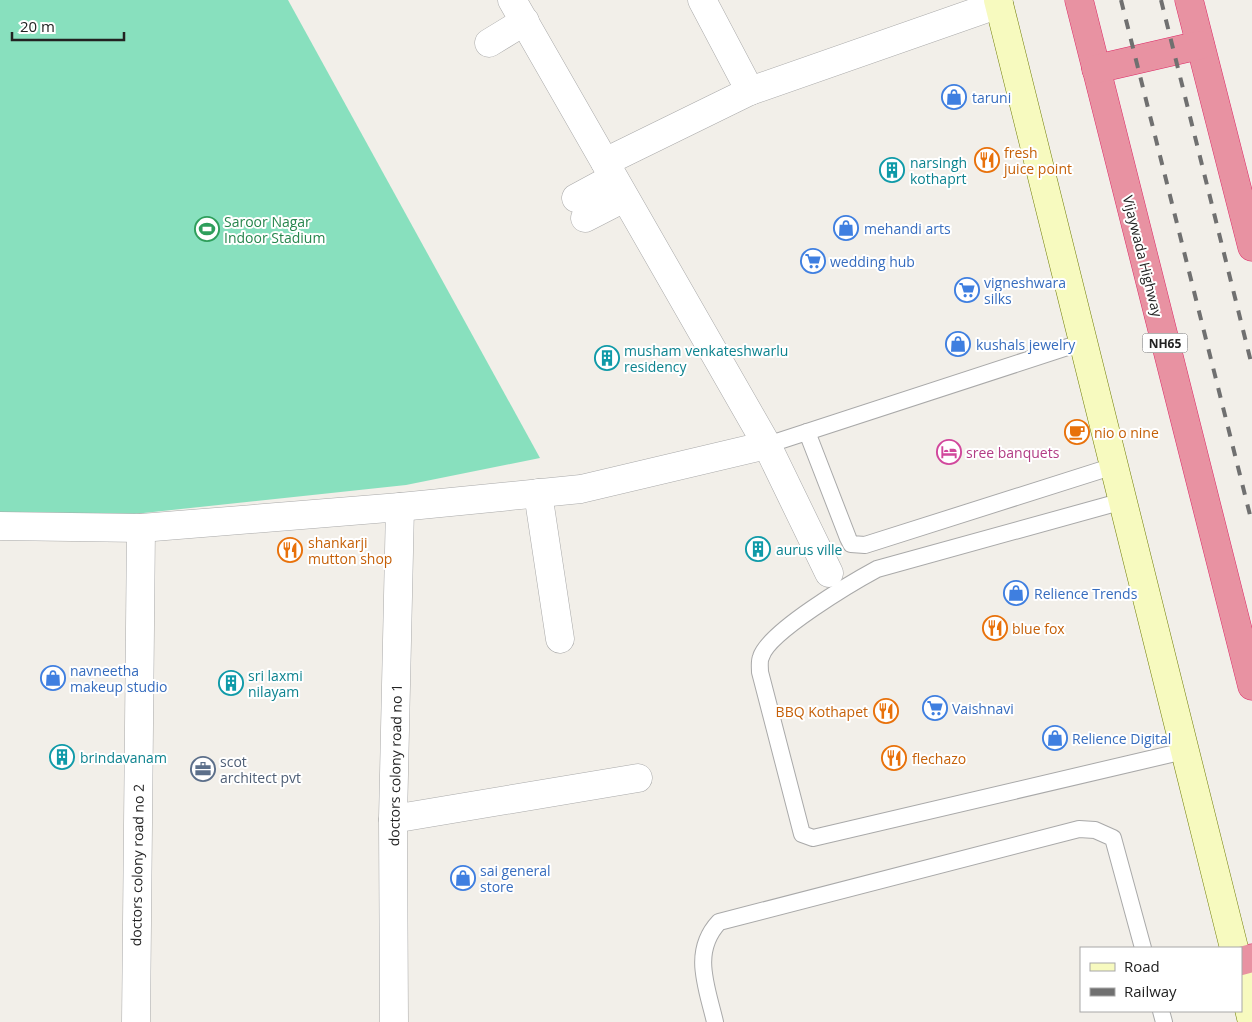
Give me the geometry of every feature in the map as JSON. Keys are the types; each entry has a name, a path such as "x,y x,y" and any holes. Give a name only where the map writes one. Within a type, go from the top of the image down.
{"highway":[{"name":"Vijaywada Highway","path":"1079,0 1252,686"},
{"path":"1189,0 1252,247"},
{"path":"1096,69 1200,45"}],"street":[{"path":"702,0 750,90"},
{"path":"580,208 614,179 750,90 998,2 1234,947"},
{"path":"489,43 519,11 767,445 834,582"},
{"path":"0,526 141,528 400,508 581,489 767,445"},
{"path":"538,493 560,639"},
{"name":"doctors colony road no 1","path":"394,1022 393,819 400,508"},
{"name":"doctors colony road no 2","path":"136,1022 141,528"},
{"path":"393,819 638,778"},
{"path":"1242,980 1252,1022"}],"lane":[{"path":"767,445 1083,342"},
{"path":"807,432 848,538 852,544 857,545 865,545 1114,466"},
{"path":"1123,501 834,582 774,638 761,656 760,672 802,834 813,838 1184,751"},
{"path":"714,1022 702,966 704,945 710,931 719,922 1078,828 1095,830 1113,838 1143,947"}],"green space":[{"name":"Saroor Nagar Indoor Stadium","path":"0,0 288,0 540,458 406,485 31,525 0,519"}],"railway":[{"path":"1121,0 1252,523"},
{"path":"1161,0 1252,366"}],"place":[{"name":"taruni","path":"954,97"},
{"name":"fresh juice point","path":"987,160"},
{"name":"narsingh kothaprt","path":"892,170"},
{"name":"mehandi arts","path":"846,228"},
{"name":"Saroor Nagar Indoor Stadium","path":"207,229"},
{"name":"wedding hub","path":"813,261"},
{"name":"vigneshwara silks","path":"967,290"},
{"name":"kushals jewelry","path":"958,344"},
{"name":"musham venkateshwarlu residency","path":"607,358"},
{"name":"nio o nine","path":"1077,432"},
{"name":"sree banquets","path":"949,452"},
{"name":"aurus ville","path":"758,549"},
{"name":"shankarji mutton shop","path":"290,550"},
{"name":"Relience Trends","path":"1016,593"},
{"name":"blue fox","path":"995,628"},
{"name":"navneetha makeup studio","path":"53,678"},
{"name":"sri laxmi nilayam","path":"231,683"},
{"name":"Vaishnavi","path":"935,708"},
{"name":"BBQ Kothapet","path":"886,711"},
{"name":"Relience Digital","path":"1055,738"},
{"name":"brindavanam","path":"62,757"},
{"name":"flechazo","path":"894,758"},
{"name":"scot architect pvt","path":"203,769"},
{"name":"sai general store","path":"463,878"}]}
